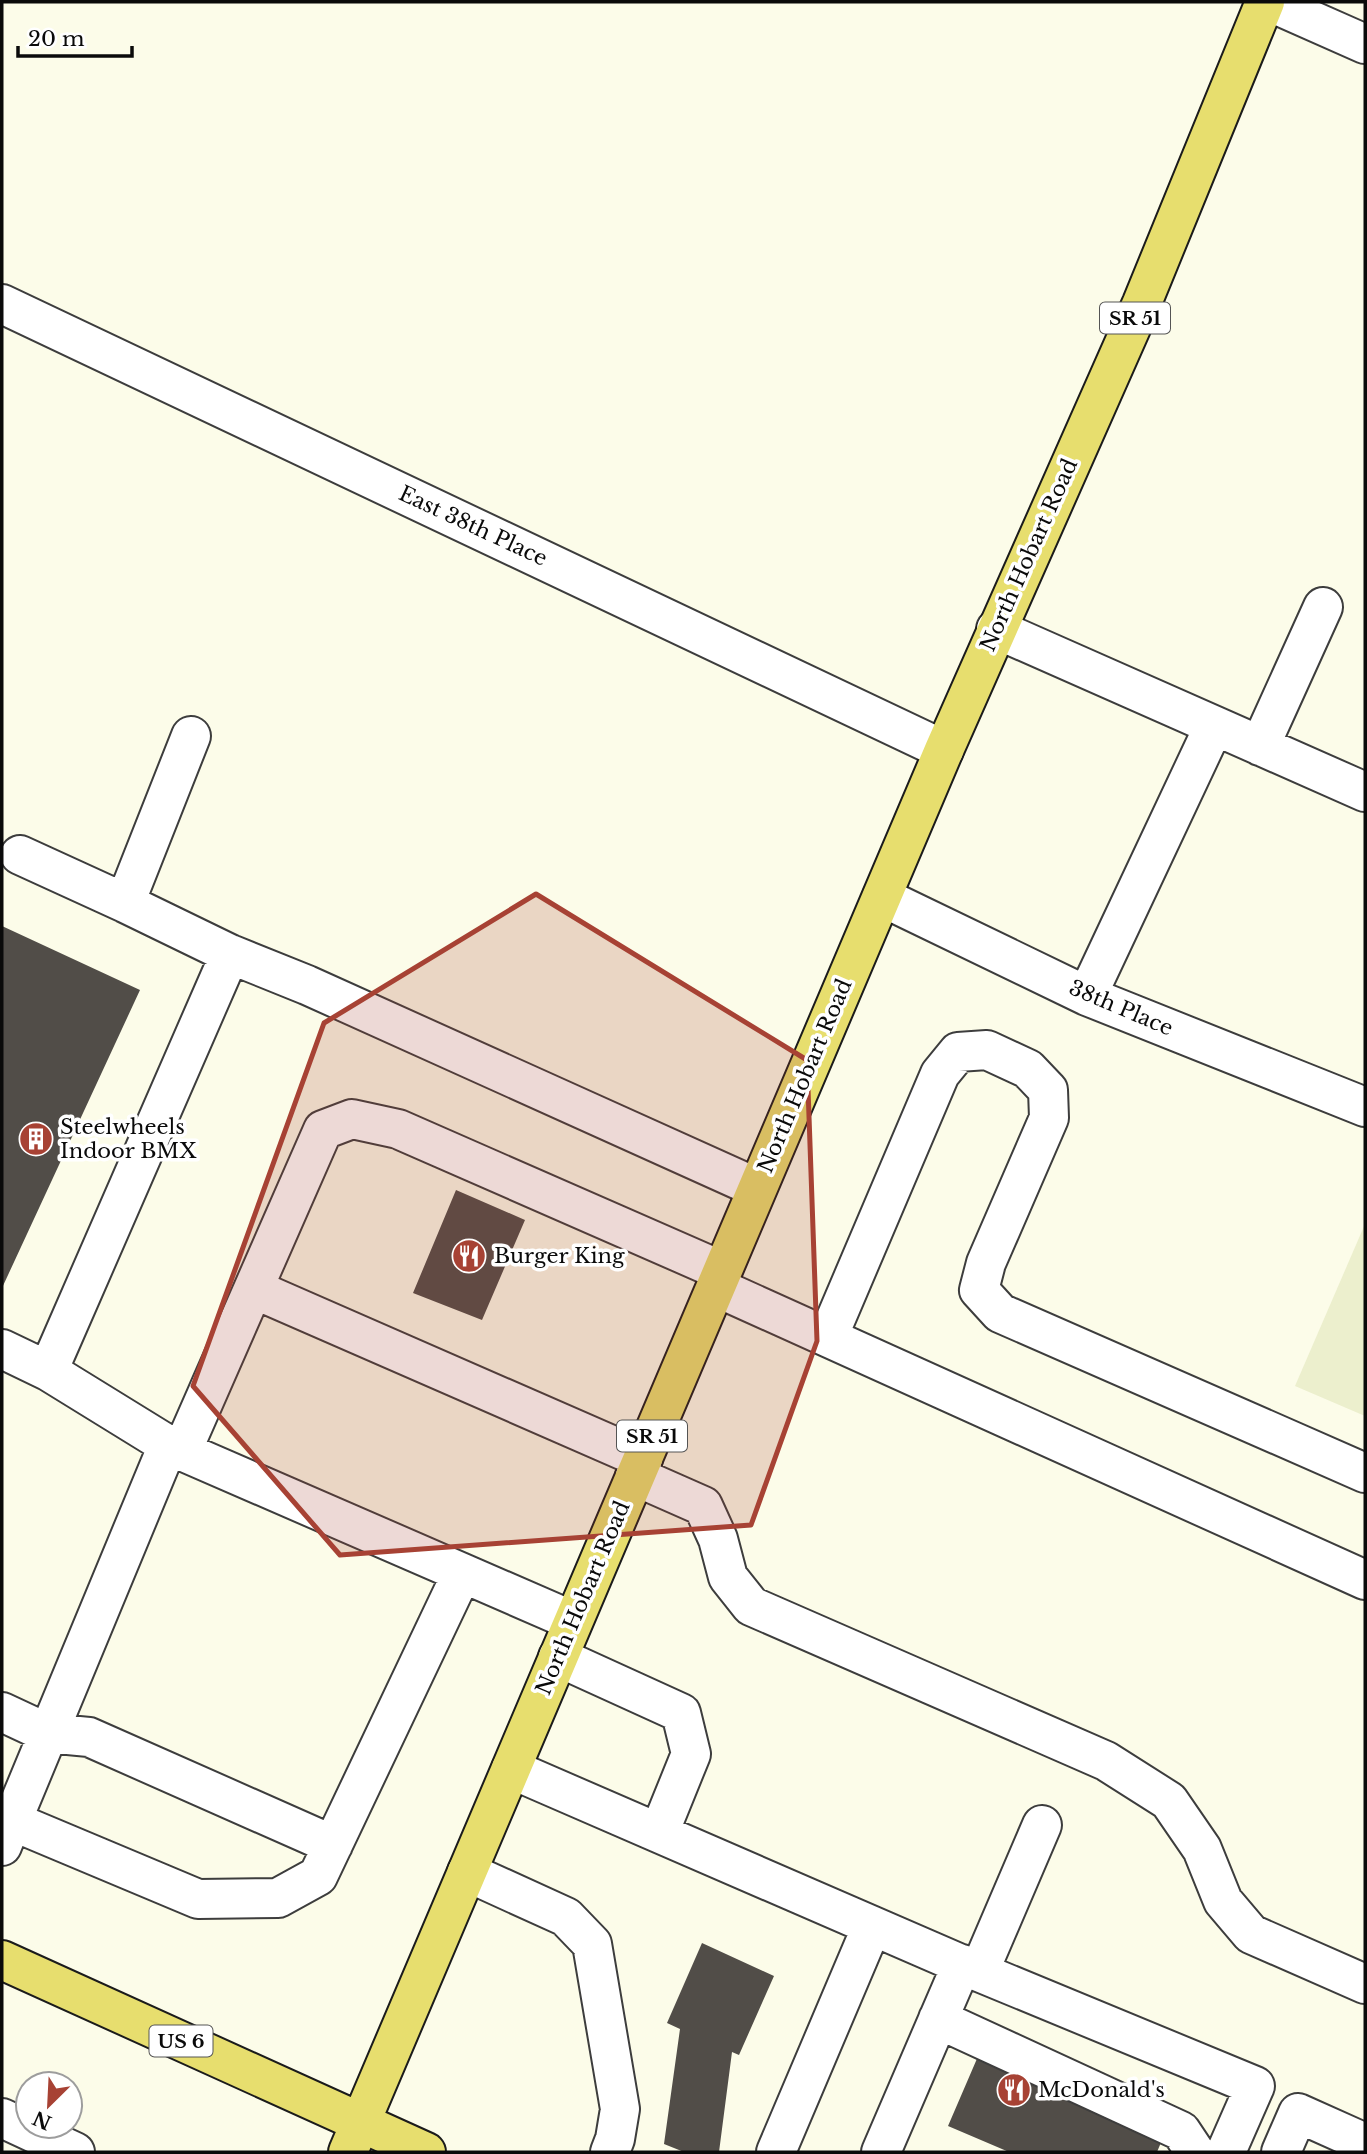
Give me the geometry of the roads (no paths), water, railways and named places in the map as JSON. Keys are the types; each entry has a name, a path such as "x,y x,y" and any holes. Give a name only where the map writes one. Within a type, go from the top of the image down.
{"main road":[{"name":"North Hobart Road","path":"354,2138 944,750 1142,303 1267,2"},
{"name":"US 6","path":"2,1960 354,2138"},
{"path":"354,2138 426,2152"}],"street":[{"path":"1267,2 1365,44"},
{"name":"East 38th Place","path":"2,304 944,750"},
{"path":"1260,746 1323,607"},
{"path":"996,629 1365,792"},
{"path":"1087,996 1214,726"},
{"path":"125,903 191,736"},
{"path":"20,855 230,954 307,985 757,1188"},
{"name":"38th Place","path":"882,897 1087,996 1365,1107"},
{"path":"48,1371 230,954"},
{"path":"828,1337 940,1074 958,1052 987,1050 1028,1069 1048,1090 1049,1118 986,1263 979,1290 1000,1313 1365,1473"},
{"path":"462,1573 318,1876 278,1898 198,1899 5,1834 47,1733 175,1448 254,1289 323,1130 352,1119 398,1129 719,1279 828,1337 1365,1580"},
{"path":"254,1289 639,1467 703,1506 718,1539 729,1577 751,1606 1106,1761 1169,1801 1202,1849 1223,1901 1251,1934 1365,1984"},
{"path":"5,1361 48,1371 175,1448 573,1621"},
{"path":"558,1657 681,1713 691,1755 659,1833"},
{"path":"2,1712 47,1733 89,1737 333,1845"},
{"path":"511,1769 872,1926 1255,2086 1226,2152"},
{"path":"881,2152 938,2019 971,1968 1042,1825"},
{"path":"467,1872 566,1917 592,1944 620,2109 623,2148"},
{"path":"776,2152 872,1926"},
{"path":"938,2019 1181,2132 1195,2152"},
{"path":"1281,2152 1298,2113 1365,2143"},
{"path":"2,2118 75,2152"}],"place":[{"name":"Steelwheels Indoor BMX","path":"36,1139"},
{"name":"Burger King","path":"469,1256"},
{"name":"McDonald's","path":"1014,2090"}]}
